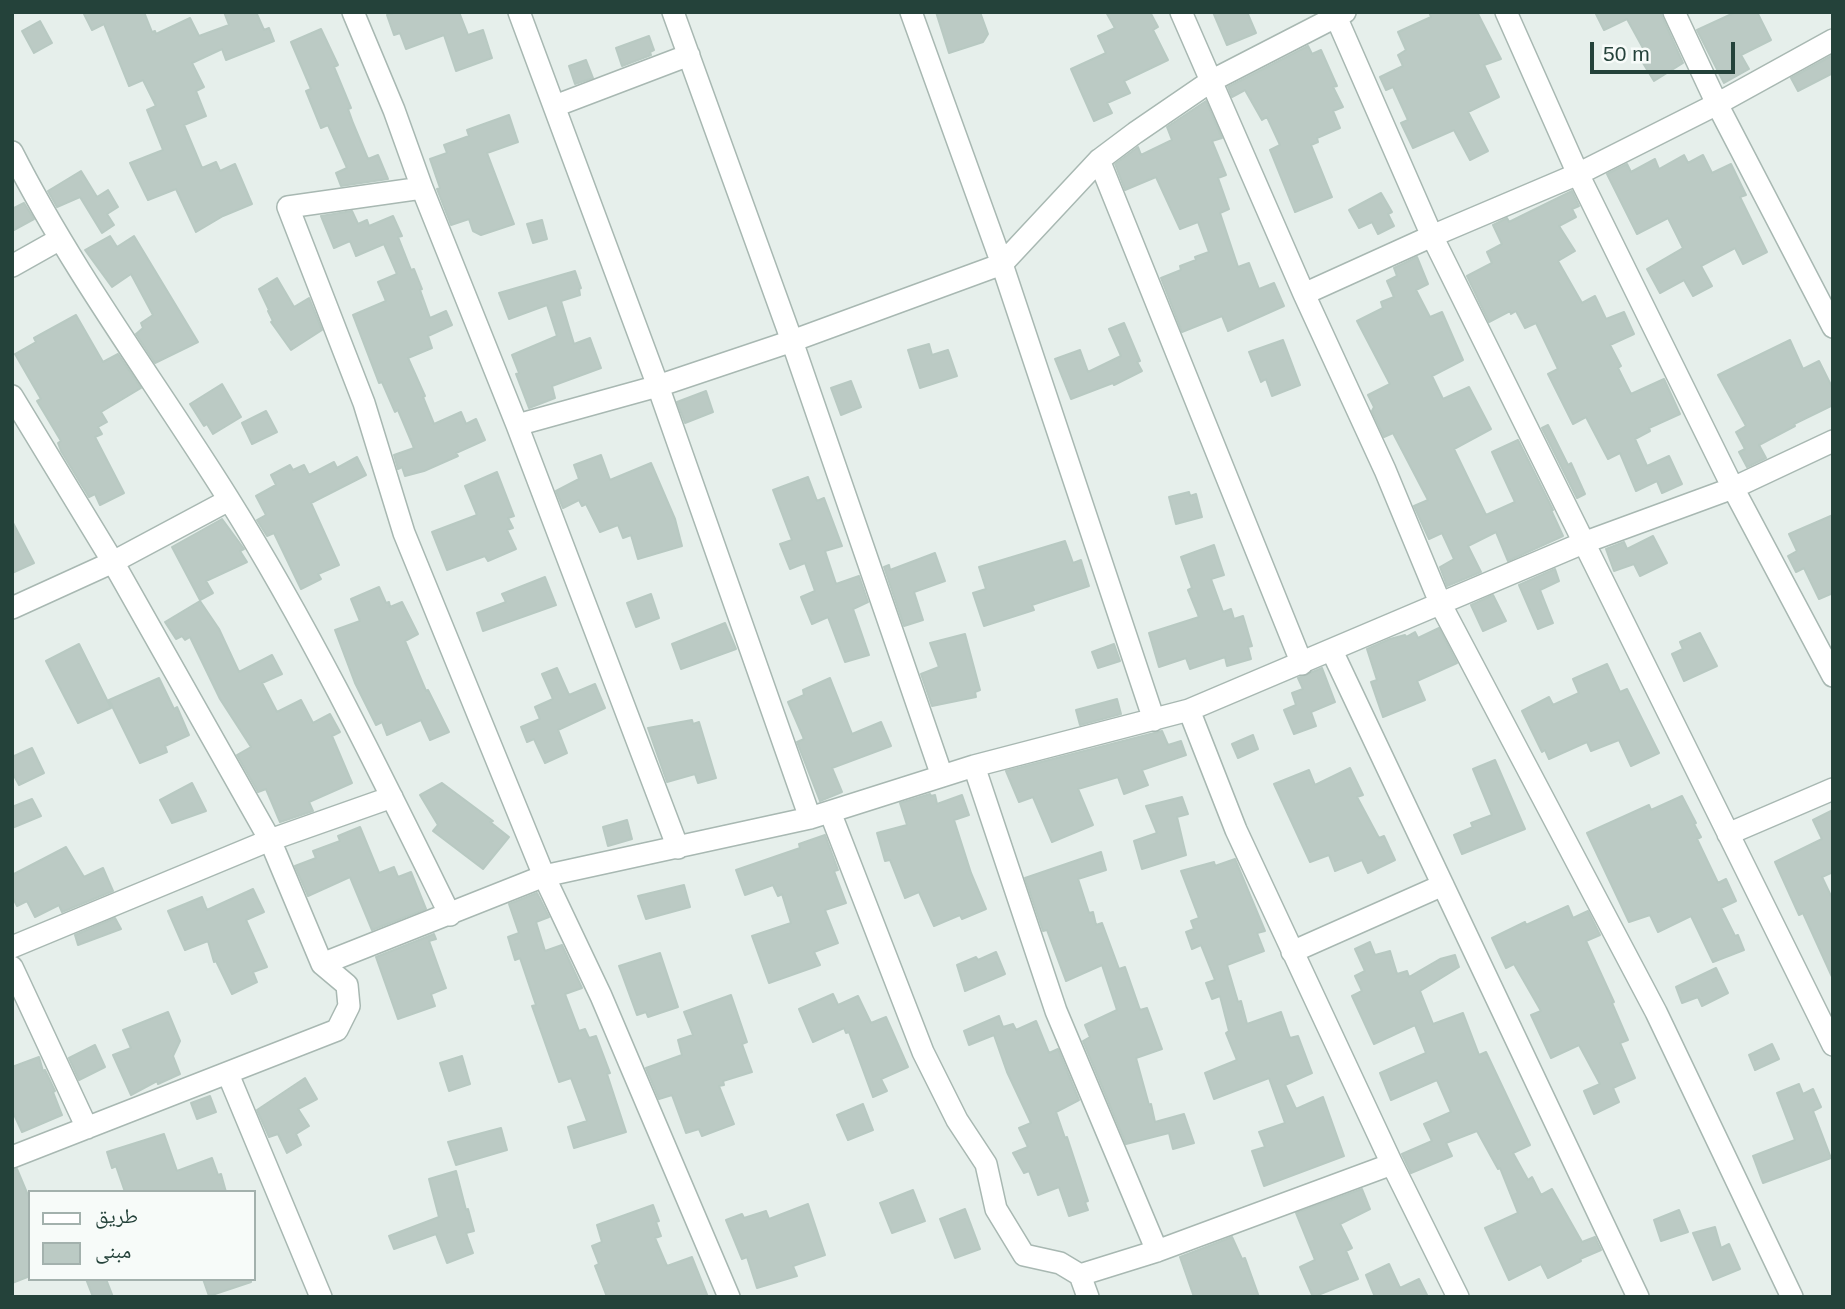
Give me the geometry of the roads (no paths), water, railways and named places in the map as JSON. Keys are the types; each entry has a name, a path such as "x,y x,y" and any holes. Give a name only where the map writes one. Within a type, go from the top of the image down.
{"street":[{"path":"353,12 517,425 678,848"},
{"path":"519,12 820,815 923,1052 957,1120 986,1164 996,1209 1024,1255 1060,1263 1080,1275 1088,1297"},
{"path":"673,12 792,341 942,776"},
{"path":"911,12 1002,264 1154,720"},
{"path":"1181,12 1304,294 1385,470 1441,605 1656,1012 1793,1297"},
{"path":"1506,12 1578,174 1733,488 1825,642 1833,676"},
{"path":"1674,12 1717,104 1833,327"},
{"path":"517,425 657,386 792,341 1002,264 1099,160 1211,81 1338,14 1432,236 1833,1045"},
{"path":"1304,294 1578,174 1717,104 1833,40"},
{"path":"555,106 689,55"},
{"path":"12,152 60,239 229,500 287,598 392,797 450,915"},
{"path":"1099,160 1302,664"},
{"path":"422,188 288,207 364,403 404,533 544,876 601,996 729,1297"},
{"path":"12,266 60,239"},
{"path":"12,396 113,562 270,841 322,964 347,985 349,1006 337,1030 12,1157"},
{"path":"322,964 544,876 820,815 975,766 1188,710 1583,543 1733,488 1833,441"},
{"path":"12,608 113,562 229,500"},
{"path":"1332,651 1638,1297"},
{"path":"1188,710 1236,830 1292,952 1458,1297"},
{"path":"975,766 1056,1012 1157,1251"},
{"path":"1728,834 1833,789"},
{"path":"12,947 270,841 392,797"},
{"path":"1292,952 1443,885"},
{"path":"12,967 88,1128"},
{"path":"228,1074 320,1297"},
{"path":"1080,1275 1157,1251 1392,1164"}]}
